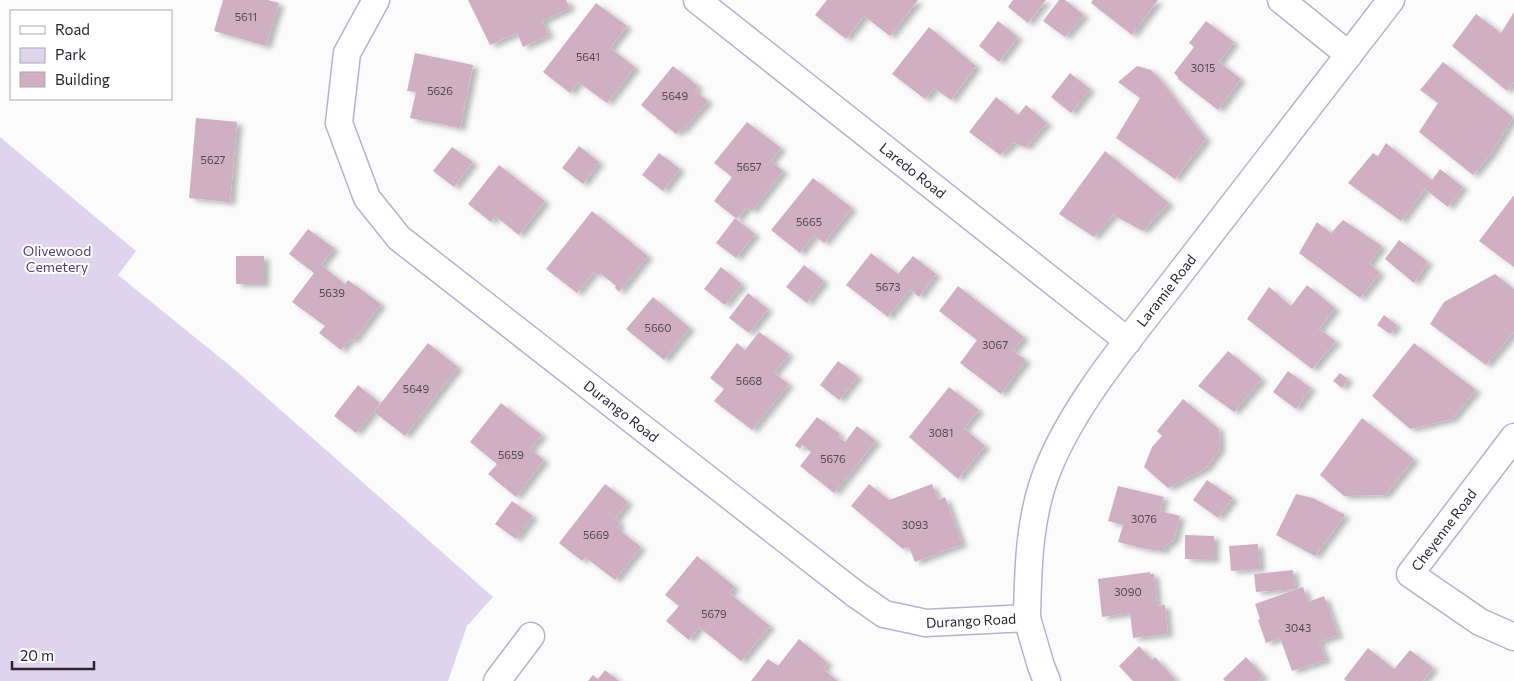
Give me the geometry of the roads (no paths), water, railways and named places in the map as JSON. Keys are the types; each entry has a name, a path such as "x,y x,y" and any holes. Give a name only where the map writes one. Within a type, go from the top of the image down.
{"street":[{"name":"Durango Road","path":"376,0 347,53 339,123 367,198 399,238 854,593 884,614 926,623 1027,618 1047,681"},
{"name":"Laredo Road","path":"697,0 1128,341"},
{"path":"1281,0 1349,55"},
{"name":"Laramie Road","path":"1027,618 1028,565 1036,508 1050,463 1074,416 1128,341 1391,0"},
{"name":"Cheyenne Road","path":"1514,437 1410,574 1480,622 1514,638"},
{"path":"497,681 531,636"}],"park label":[{"name":"Olivewood Cemetery","path":"57,260"}]}
